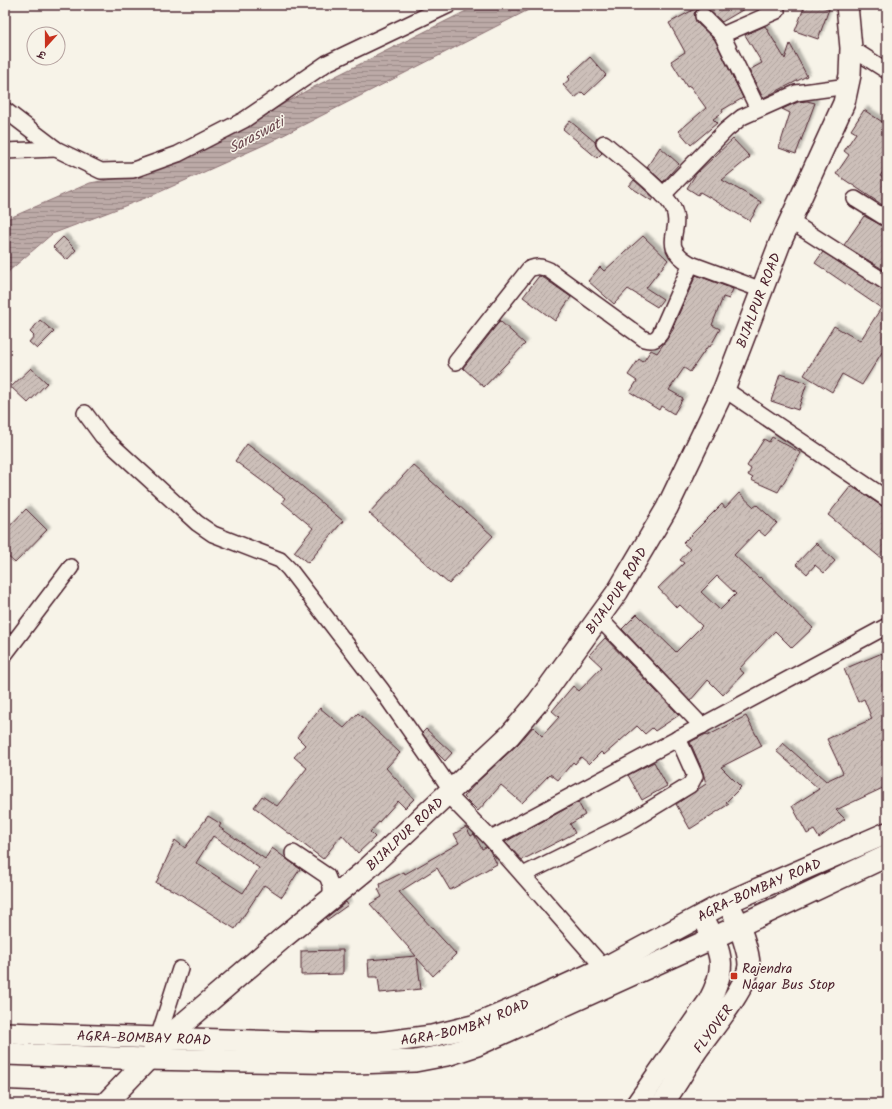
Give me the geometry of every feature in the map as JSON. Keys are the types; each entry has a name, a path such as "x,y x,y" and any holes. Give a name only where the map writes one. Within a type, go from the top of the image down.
{"main road":[{"name":"BIJALPUR ROAD","path":"106,1103 163,1038 367,869 510,735 529,713 618,591 667,508 724,389 790,221 844,103 848,86 851,48 847,5"},
{"name":"AGRA-BOMBAY ROAD","path":"5,1033 313,1043 378,1043 432,1036 473,1026 604,968 728,902 887,833"},
{"name":"AGRA-BOMBAY ROAD","path":"5,1054 146,1059 362,1063 415,1061 447,1055 477,1045 713,938 887,856"},
{"name":"FLYOVER","path":"667,1098 703,1042 728,1008 744,980 749,965 740,925 728,902"},
{"name":"FLYOVER","path":"637,1104 709,1001 719,983 722,962 713,938 702,916"}],"street":[{"path":"5,110 56,149 101,171 133,170 178,154 244,120 327,63 449,5"},
{"path":"722,36 777,11"},
{"path":"703,16 722,36 758,109"},
{"path":"851,48 887,71"},
{"path":"663,195 734,123 758,109 796,93 848,86"},
{"path":"604,143 663,195 673,208 675,215 673,244 675,251 681,258 691,264 762,290"},
{"path":"5,151 56,149"},
{"path":"855,199 887,219"},
{"path":"790,221 887,284"},
{"path":"456,362 529,269 536,266 549,270 644,339 650,341 656,340 660,334 691,264"},
{"path":"724,389 887,499"},
{"path":"85,413 102,436 197,523 213,534 280,560 289,569 381,689 450,792 604,968"},
{"path":"5,654 72,567"},
{"path":"599,618 702,726"},
{"path":"491,839 887,626"},
{"path":"523,875 626,824 690,785 695,776 678,738"},
{"path":"293,854 327,876 331,886 331,898"},
{"path":"163,1038 180,969"},
{"path":"5,1098 106,1103"}],"water":[{"name":"Saraswati","path":"478,5 538,5 266,144 153,195 52,234 9,271 5,278 5,220 90,183 142,174 192,156 308,90"}],"building":[{"path":"702,5 751,5 722,22 706,7 700,7 694,13 696,22 715,40 743,98 722,110 723,112 713,119 717,123 691,145 679,131 706,108 690,86 687,87 671,61 685,52 669,23"},
{"path":"805,5 817,5 829,9 818,39 795,31"},
{"path":"765,26 785,59 790,44 807,76 763,98 749,70 762,63 745,35"},
{"path":"590,57 606,75 585,95 582,92 575,98 563,85 570,79 568,77"},
{"path":"807,101 815,103 796,154 779,148 790,113 782,109 798,102"},
{"path":"864,110 887,125 887,166 880,176 887,180 887,208 836,174 849,155 844,151 856,133 851,130"},
{"path":"570,121 595,142 596,146 602,153 597,158 563,129"},
{"path":"733,139 750,157 722,180 761,202 750,221 700,192 698,195 687,188 696,174"},
{"path":"660,147 679,164 663,182 647,167"},
{"path":"634,180 654,198 652,201 629,186"},
{"path":"864,216 887,228 887,272 844,245"},
{"path":"643,236 668,260 646,288 663,299 657,307 628,289 614,304 588,281 600,267 604,271"},
{"path":"63,237 76,250 67,260 53,247"},
{"path":"823,252 887,292 887,344 862,385 842,374 832,392 804,375 834,326 860,341 881,308 815,263"},
{"path":"696,275 733,289 729,299 723,297 712,325 720,329 710,347 708,346 690,372 684,368 669,390 683,398 674,414 661,406 659,410 630,392 637,381 628,375 639,359 643,362 651,350 657,353 667,339 674,328 673,327"},
{"path":"539,276 571,297 555,321 523,297"},
{"path":"40,320 54,332 37,349 29,342 34,336 30,332"},
{"path":"500,321 525,344 484,387 463,368"},
{"path":"31,368 47,383 28,403 11,387"},
{"path":"780,374 807,383 798,410 771,401"},
{"path":"772,437 801,453 778,492 751,480 753,478 748,475 751,469 747,466 764,439 769,442"},
{"path":"247,444 297,482 343,521 308,563 294,552 313,528 282,502 285,498 235,461"},
{"path":"413,465 493,536 449,584 369,513"},
{"path":"851,486 887,508 887,563 828,515"},
{"path":"739,493 754,507 757,505 777,523 765,536 758,530 734,555 759,578 760,577 813,628 792,648 775,631 739,669 744,673 723,695 708,680 690,701 622,629 637,614 676,652 702,626 680,605 677,608 658,588 684,563 680,560 690,549 683,543 722,504 725,508","holes":["717,576 736,594 720,610 701,592"]},
{"path":"26,509 47,530 15,563 5,554 5,531"},
{"path":"816,543 835,561 824,573 815,565 807,574 796,564"},
{"path":"605,638 679,715 655,731 652,728 645,734 637,726 604,755 601,752 589,764 581,757 575,764 573,762 558,780 550,774 522,803 501,785 478,811 464,797 475,784 518,744 533,727 542,736 559,717 552,711 573,686 579,691 602,667 589,655"},
{"path":"887,651 887,786 836,810 845,819 819,838 814,830 807,834 792,806 819,789 776,751 783,743 826,781 843,773 827,739 872,719 864,699 858,702 844,669"},
{"path":"320,708 344,728 358,713 400,753 386,768 414,799 405,808 398,801 370,832 375,837 358,853 342,835 323,859 254,807 262,796 277,806 307,768 294,757 305,745 297,737"},
{"path":"746,716 762,746 721,767 741,787 726,802 729,804 690,829 676,804 706,784 703,772 690,742 706,734 707,736"},
{"path":"426,729 452,753 445,761 422,733"},
{"path":"654,762 667,786 642,800 628,775"},
{"path":"578,802 585,815 570,824 575,833 522,860 505,842"},
{"path":"208,816 221,824 219,827 265,859 272,848 300,869 282,897 264,885 235,929 177,892 156,883 175,840 185,848","holes":["213,836 259,868 243,893 196,863"]},
{"path":"466,827 471,836 474,834 482,849 486,847 490,851 497,864 450,890 437,868 399,892 456,954 433,976 417,958 421,989 380,993 378,977 369,977 368,960 416,956 370,904 382,897 378,889 381,888 380,884 404,872 405,874 459,843 454,834"},
{"path":"346,902 348,905 327,920 326,918"},
{"path":"343,950 343,974 301,975 301,951"}],"place":[{"name":"Rajendra Nagar Bus Stop","path":"734,976"}]}
